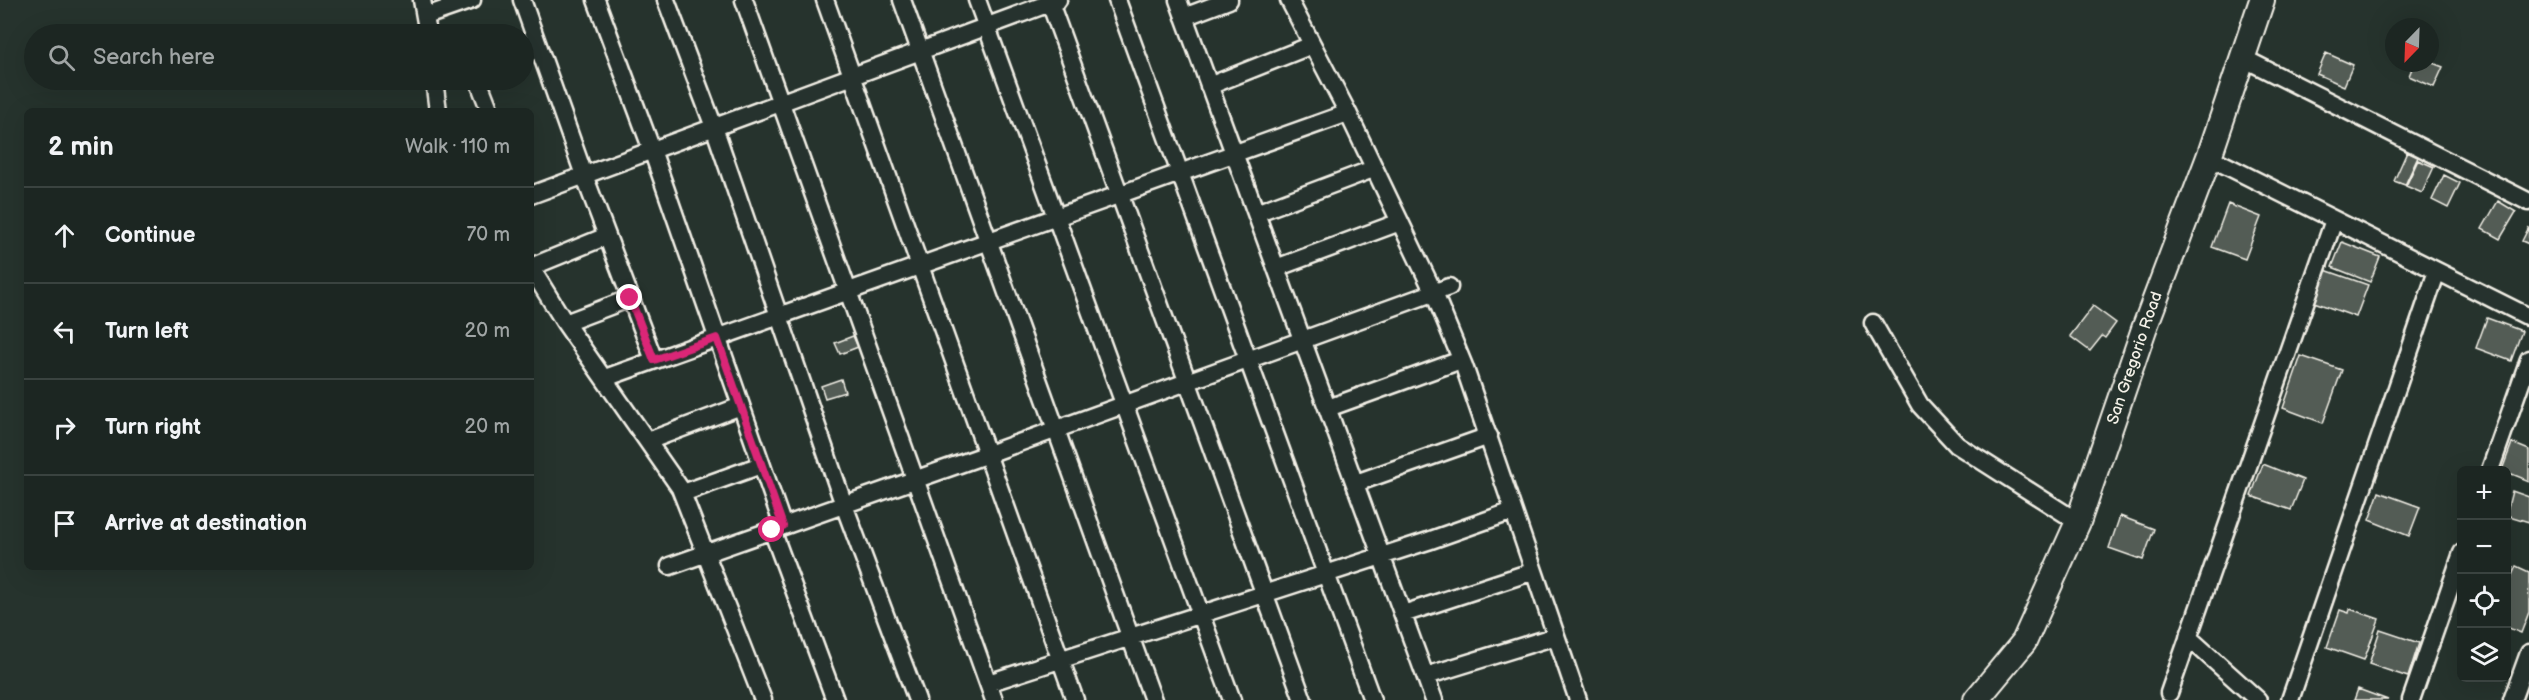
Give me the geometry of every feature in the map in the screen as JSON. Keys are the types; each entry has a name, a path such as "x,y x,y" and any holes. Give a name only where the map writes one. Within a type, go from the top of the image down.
{"street":[{"path":"426,24 424,8 472,0"},
{"path":"522,0 526,24"},
{"path":"596,0 652,150 741,406 761,465 777,528 835,700"},
{"path":"666,0 714,127 844,505 917,700"},
{"path":"744,0 994,700"},
{"path":"825,0 1075,700"},
{"path":"902,0 1153,700"},
{"path":"977,0 1232,700"},
{"path":"1117,0 1372,700"},
{"path":"1178,0 1434,700"},
{"path":"1184,17 1229,0"},
{"path":"1289,0 1348,113 1400,222 1441,290 1461,360 1578,700"},
{"name":"San Gregorio Road","path":"1976,700 2024,642 2078,522 2144,329 2209,157 2262,0"},
{"path":"534,194 1052,1 1120,196 1303,700"},
{"path":"1209,86 1312,45"},
{"path":"2241,57 2529,202"},
{"path":"534,59 584,175 654,360"},
{"path":"438,90 438,108"},
{"path":"482,90 489,108"},
{"path":"605,378 1348,113"},
{"path":"2209,157 2529,317"},
{"path":"1256,213 1373,169"},
{"path":"2169,693 2334,219"},
{"path":"1276,268 1400,222"},
{"path":"534,266 607,236"},
{"path":"2290,700 2437,271"},
{"path":"534,272 565,323 682,493 763,700"},
{"path":"670,566 917,480 1441,290"},
{"path":"565,323 630,298"},
{"path":"1873,323 1920,405 1957,445 2078,522"},
{"path":"2492,466 2529,358"},
{"path":"1328,408 1461,360"},
{"path":"648,441 741,406"},
{"path":"1356,483 1489,436"},
{"path":"682,493 761,465"},
{"path":"988,683 1382,556 1513,511"},
{"path":"2411,700 2457,568"},
{"path":"1403,614 1534,571"},
{"path":"1426,676 1556,636"},
{"path":"2188,637 2258,700"},
{"path":"2512,700 2529,653"}],"building":[{"path":"2326,53 2353,65 2344,86 2317,74"},
{"path":"2439,65 2443,67 2434,87 2409,76 2411,72 2439,72"},
{"path":"2407,152 2418,157 2405,185 2394,181"},
{"path":"2418,160 2434,167 2422,193 2406,186"},
{"path":"2444,175 2460,183 2448,208 2432,200"},
{"path":"2498,201 2516,212 2500,239 2482,229"},
{"path":"2228,204 2261,217 2245,259 2212,247"},
{"path":"2529,227 2529,244 2522,241"},
{"path":"2342,242 2380,257 2370,282 2332,267"},
{"path":"2325,270 2368,285 2356,317 2314,302"},
{"path":"2093,306 2116,323 2105,338 2102,336 2090,351 2070,336"},
{"path":"2487,318 2522,331 2511,361 2476,348"},
{"path":"853,336 858,347 840,354 835,343"},
{"path":"2301,356 2342,370 2323,423 2283,408"},
{"path":"841,379 845,392 825,398 821,386"},
{"path":"2512,443 2529,450 2529,481 2511,474 2511,466 2503,466"},
{"path":"2263,464 2303,480 2291,510 2251,496"},
{"path":"2512,491 2529,497 2529,522 2511,517"},
{"path":"2379,492 2420,507 2409,536 2369,520"},
{"path":"2120,516 2154,529 2143,560 2109,548"},
{"path":"2516,566 2529,572 2529,612 2521,633 2511,629 2511,578"},
{"path":"2350,609 2379,619 2364,660 2327,647 2340,610 2349,613"},
{"path":"2380,630 2419,643 2408,677 2369,664"},
{"path":"2358,689 2388,700 2354,700"}],"route":[{"path":"630,298 654,360 717,338 783,526 772,530"}]}
